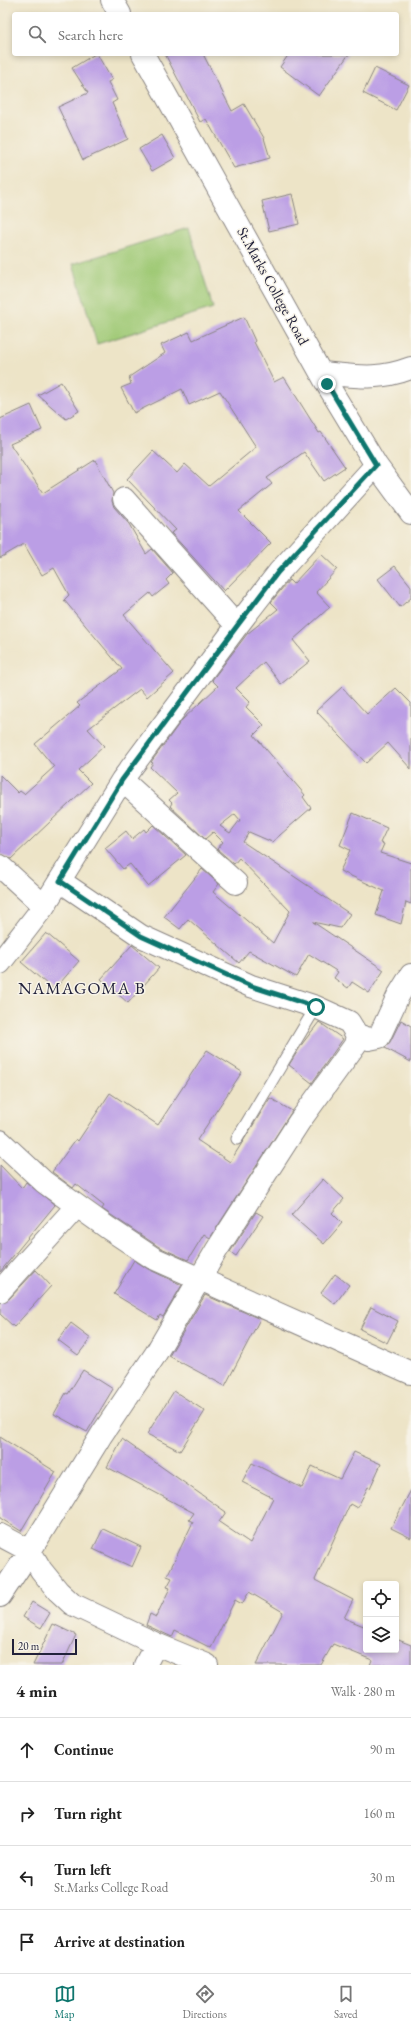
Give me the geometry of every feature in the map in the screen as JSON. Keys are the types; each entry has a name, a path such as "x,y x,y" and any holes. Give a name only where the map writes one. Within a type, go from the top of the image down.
{"street":[{"path":"112,0 119,12"},
{"name":"St.Marks College Road","path":"144,56 321,373 376,465 411,513"},
{"path":"321,373 371,378 391,375 411,368"},
{"path":"0,964 44,906 122,780 237,626 278,572 376,465"},
{"path":"124,499 237,626"},
{"path":"122,780 236,883"},
{"path":"0,866 44,906"},
{"path":"0,1596 30,1551 102,1434 155,1355 200,1278 298,1122 355,1045 357,1035 350,1022 316,1007 251,986 141,936 60,881"},
{"path":"357,1035 369,1039 379,1037 398,996 411,974"},
{"path":"0,1141 44,1182 153,1258 411,1373"},
{"path":"0,1291 77,1206"},
{"path":"0,1535 30,1551 41,1570 58,1591 72,1604 156,1644 207,1665"},
{"path":"145,1665 156,1644"}],"lane":[{"path":"237,1139 316,1007"}],"green space":[{"path":"189,228 213,308 97,344 73,264"}],"building":[{"path":"92,56 98,56 112,80 108,82 117,100 112,103 128,139 83,160 58,107 88,93 72,68"},
{"path":"166,56 204,56 232,111 244,104 264,138 270,158 234,168 206,119 200,122"},
{"path":"288,56 348,56 319,96 280,67"},
{"path":"375,68 409,85 396,110 363,93"},
{"path":"162,135 175,158 152,171 139,149"},
{"path":"292,194 299,224 269,231 262,201"},
{"path":"244,317 255,341 254,342 274,382 284,377 319,433 321,432 345,467 324,481 304,452 267,478 272,484 239,511 271,543 224,591 171,533 176,530 127,479 153,451 177,473 185,464 209,486 256,447 220,391 189,405 182,389 134,413 121,388 131,384 129,377 165,353 161,345 189,332 193,340"},
{"path":"61,382 79,411 66,419 38,395"},
{"path":"31,405 42,430 10,444 43,493 95,460 113,493 112,501 114,507 129,524 146,554 152,549 173,573 166,580 169,584 153,597 150,593 124,615 174,673 147,697 140,689 88,729 104,746 78,770 91,783 11,859 0,854 0,775 18,793 20,791 24,794 54,767 35,744 80,706 77,703 122,669 64,600 69,595 54,568 42,575 24,544 0,558 0,419"},
{"path":"321,554 337,569 316,592 330,607 293,640 310,661 281,684 264,662 236,688 250,702 246,707 264,725 254,735 305,795 303,797 311,808 272,842 249,832 243,842 350,914 340,928 313,922 384,970 369,993 352,982 348,988 334,978 338,972 309,954 296,977 249,951 239,963 188,919 180,929 164,917 202,869 219,884 213,892 273,943 290,911 239,858 234,864 217,849 223,842 213,832 205,839 170,806 172,803 169,800 177,793 150,767 153,763 151,762 182,720 218,686 212,680 247,634 278,609 271,602 289,580 293,584","holes":["235,814 240,820 230,833 220,826"]},
{"path":"395,566 411,586 411,598 400,607 378,579"},
{"path":"342,687 367,714 396,688 411,703 411,769 388,743 366,763 316,711"},
{"path":"353,813 387,828 380,843 384,844 380,853 411,863 411,904 406,902 401,924 376,915 384,891 340,871 350,850 340,845"},
{"path":"153,825 186,855 148,886 130,864 123,869 105,848 126,831 132,839 144,829 146,832"},
{"path":"46,933 79,961 54,990 21,962"},
{"path":"132,945 159,968 128,1003 101,979"},
{"path":"401,1020 411,1026 411,1062 385,1048 390,1042"},
{"path":"319,1022 343,1039 312,1083 289,1065 302,1044"},
{"path":"207,1050 242,1072 197,1140 230,1162 270,1098 292,1111 210,1238 204,1234 188,1260 159,1247 102,1209 104,1206 76,1184 73,1188 52,1172 76,1139 78,1141 110,1093 158,1125"},
{"path":"0,1165 22,1188 26,1182 55,1205 0,1272"},
{"path":"323,1179 344,1199 332,1213 342,1223 324,1244 291,1215"},
{"path":"256,1212 263,1216 236,1256 230,1252"},
{"path":"134,1260 148,1269 182,1285 163,1317 160,1315 157,1320 114,1294"},
{"path":"36,1270 51,1286 14,1327 0,1314 0,1303 9,1299"},
{"path":"335,1274 349,1285 335,1304 321,1293"},
{"path":"205,1295 260,1319 225,1386 169,1356"},
{"path":"371,1307 398,1321 387,1343 360,1329"},
{"path":"71,1323 91,1338 78,1355 58,1340"},
{"path":"83,1370 113,1389 87,1432 54,1414 66,1393 68,1394"},
{"path":"174,1391 205,1411 180,1451 147,1434"},
{"path":"0,1437 56,1472 21,1531 0,1518"},
{"path":"122,1439 226,1512 219,1522 250,1543 273,1498 242,1482 252,1463 302,1488 312,1466 340,1479 354,1452 381,1464 370,1488 368,1487 357,1508 350,1504 315,1580 353,1600 344,1618 363,1626 363,1653 399,1653 399,1640 411,1645 411,1665 370,1665 372,1660 333,1644 321,1665 256,1665 283,1612 249,1592 242,1604 235,1600 211,1648 175,1630 172,1637 146,1625 150,1614 156,1617 170,1588 167,1587 172,1578 167,1576 193,1522 189,1520 194,1513 107,1467"},
{"path":"411,1490 411,1538 391,1528"},
{"path":"103,1529 141,1547 132,1567 93,1549"},
{"path":"32,1602 50,1613 41,1628 23,1617"},
{"path":"53,1624 76,1635 62,1665 33,1665"}],"district":[{"name":"NAMAGOMA B","path":"82,988"}],"route":[{"path":"316,1007 251,986 141,936 60,881 122,780 278,572 376,465 327,384"}]}
